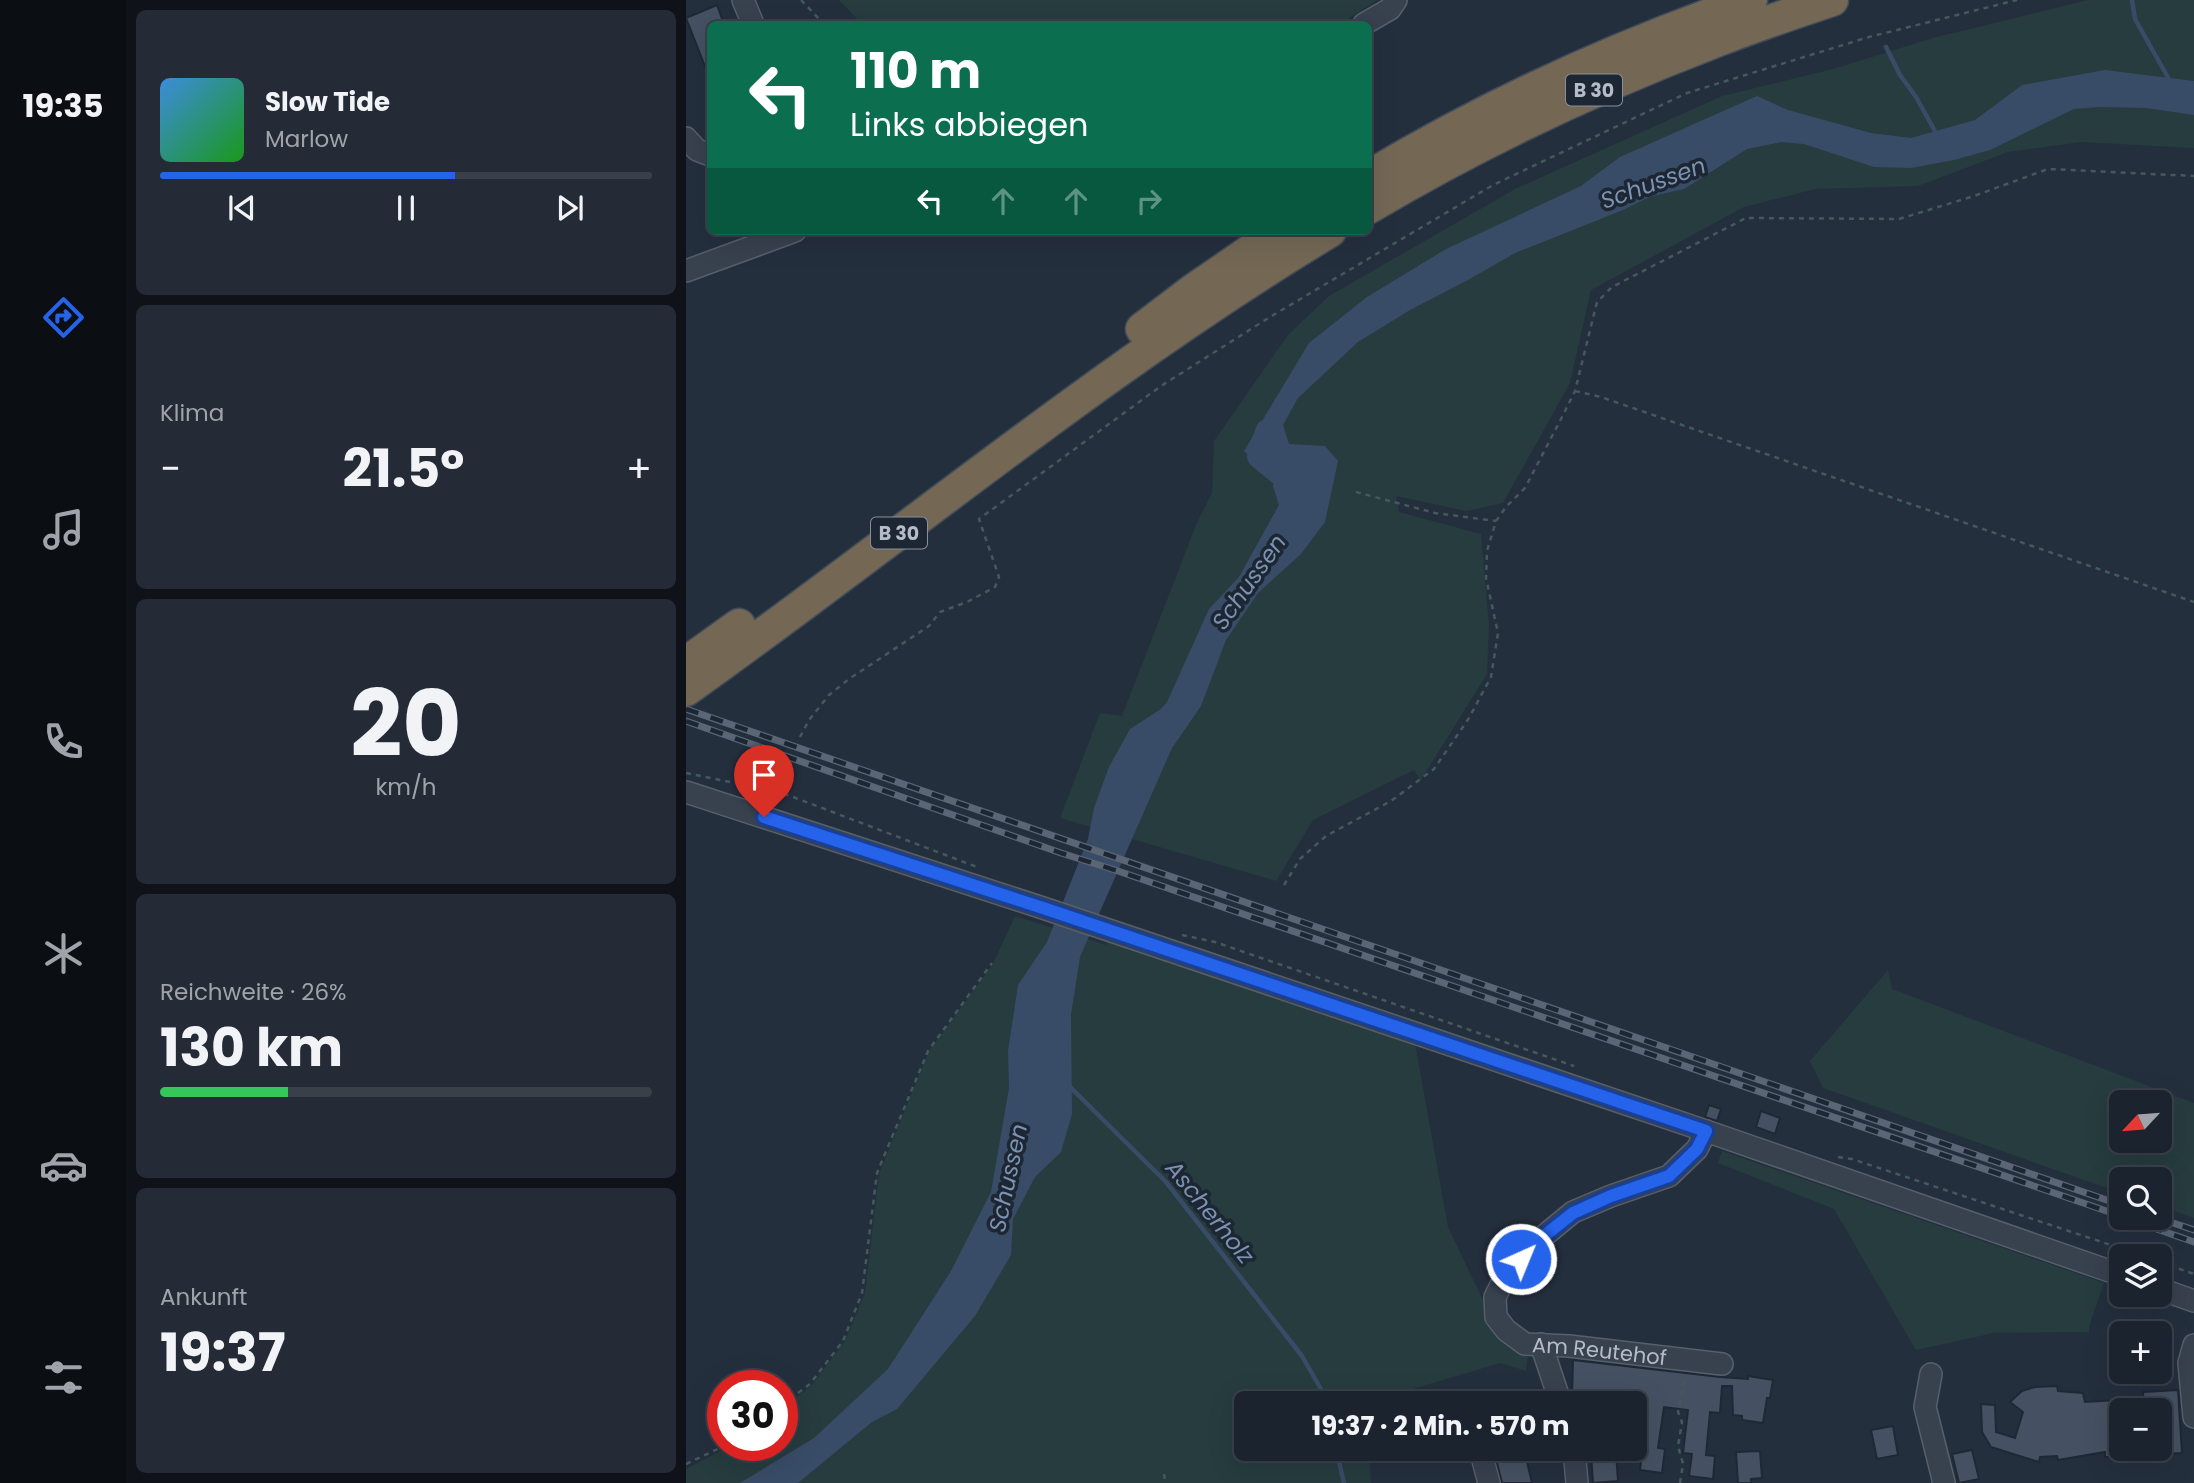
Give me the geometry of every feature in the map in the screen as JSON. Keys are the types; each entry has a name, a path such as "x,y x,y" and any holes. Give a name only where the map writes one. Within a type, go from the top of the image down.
{"highway":[{"name":"B 30","path":"1372,175 1480,114 1580,66 1751,0"},
{"name":"B 30","path":"1372,206 1490,140 1594,90 1717,40 1832,0"},
{"name":"B 30","path":"686,663 1100,362 1192,291 1273,235"},
{"name":"B 30","path":"686,690 1111,375 1202,312 1324,235"}],"street":[{"path":"743,0 751,21"},
{"path":"1369,21 1390,9 1396,0"},
{"path":"686,138 697,150 707,154"},
{"path":"686,271 784,235"},
{"path":"686,792 1043,908 1706,1131 2109,1271"},
{"path":"1541,1344 1525,1344 1506,1330 1496,1317 1495,1297 1504,1279 1539,1240 1573,1213 1611,1196 1669,1176 1697,1149 1706,1131"},
{"path":"2172,1293 2194,1301"},
{"name":"Am Reutehof","path":"1556,1391 1541,1344 1722,1364"},
{"path":"2194,1346 2189,1363 2194,1417"},
{"path":"1931,1374 1925,1407 1944,1483"},
{"path":"1483,1461 1489,1483"},
{"path":"1575,1461 1577,1483"}],"path":[{"path":"802,0 821,21"},
{"path":"800,737 809,720 829,695 849,679 929,626 940,612 995,587 999,578 979,519 1161,386 1270,317 1493,185 1687,93 1869,37 2017,0"},
{"path":"1284,885 1300,859 1326,836 1391,801 1434,769 1469,718 1491,677 1498,633 1486,578 1487,551 1496,522 1506,507 1525,488 1575,391 1597,302 1603,294 1746,218 1899,219 2048,169 2194,176"},
{"path":"1575,391 1601,397 2194,602"},
{"path":"1356,492 1435,513 1496,522"},
{"path":"780,793 789,767"},
{"path":"686,773 780,793 978,867"},
{"path":"798,1393 810,1384 843,1341 862,1293 877,1173 928,1051 992,963"},
{"path":"2172,1266 2194,1274"},
{"path":"1680,1483 1683,1464 1678,1446 1682,1422 1678,1412 1688,1360"},
{"path":"686,1464 707,1454"},
{"path":"1164,1474 1165,1483"}],"green space":[{"path":"839,0 1377,0 1342,21 859,21"},
{"path":"2088,0 2194,0 2194,148 2081,142 2008,152 1918,186 1815,189 1744,207 1591,290 1570,383 1503,503 1466,511 1396,496 1399,512 1481,534 1489,625 1487,674 1421,780 1414,770 1313,820 1276,881 1060,818 1100,713 1122,716 1196,525 1212,493 1214,441 1288,335 1329,296 1515,189 1722,96 1833,69 1933,38"},
{"path":"1015,916 1107,945 1103,929 1413,1032 1448,1227 1500,1336 1528,1355 1526,1371 1500,1363 1406,1391 1234,1391 1234,1461 1370,1461 1371,1483 686,1483 686,1469 707,1458 707,1461 798,1461 798,1396 812,1385 845,1341 865,1293 879,1174 929,1051 993,964"},
{"path":"1888,970 1892,989 2160,1090 2109,1090 2109,1153 2172,1153 2172,1095 2194,1103 2194,1218 2172,1210 2172,1167 2109,1167 2109,1189 1823,1088 1810,1061"},
{"path":"1722,1151 2104,1283 2089,1332 1994,1333 1916,1350 1834,1209 1718,1163"}],"water":[{"path":"2105,70 2194,81 2194,115 2146,108 2074,109 1990,150 1911,168 1874,167 1804,144 1781,142 1747,149 1684,189 1649,197 1515,253 1410,310 1358,342 1298,398 1283,425 1289,444 1325,446 1338,461 1325,522 1301,554 1258,593 1226,640 1201,706 1172,748 1080,957 1071,1014 1072,1114 1061,1152 1035,1177 1013,1219 1011,1255 975,1316 897,1409 872,1422 798,1483 740,1483 776,1461 798,1461 798,1448 814,1438 888,1369 951,1271 991,1192 1009,1088 1008,1051 1018,985 1047,942 1088,839 1094,808 1109,767 1130,729 1161,709 1167,702 1209,609 1239,577 1279,505 1273,486 1275,461 1257,463 1244,451 1309,343 1367,297 1446,249 1581,186 1620,157 1757,96 1788,110 1871,133 1911,138 1975,120 2022,85"}],"building":[{"path":"717,5 723,21 707,21 707,71 686,18"},
{"path":"1709,1105 1721,1109 1717,1121 1705,1117"},
{"path":"1761,1111 1780,1118 1775,1134 1756,1127"},
{"path":"1573,1360 1720,1377 1748,1379 1748,1376 1773,1380 1763,1423 1742,1420 1742,1416 1733,1415 1732,1386 1722,1386 1720,1413 1710,1412 1706,1455 1715,1456 1713,1479 1689,1476 1692,1454 1683,1453 1688,1410 1664,1407 1658,1448 1665,1449 1662,1473 1640,1470 1641,1461 1647,1461 1647,1391 1572,1391"},
{"path":"2057,1386 2058,1391 2083,1393 2085,1402 2109,1401 2109,1457 2105,1457 2105,1452 2058,1460 2057,1456 2040,1457 2039,1462 1991,1447 1982,1432 1981,1404 1995,1405 1996,1432 2015,1438 2023,1412 2010,1402 2022,1391 2035,1387"},
{"path":"2178,1390 2182,1453 2172,1453 2172,1398 2143,1398 2143,1392"},
{"path":"1893,1426 1898,1455 1877,1459 1871,1430"},
{"path":"1972,1450 1979,1479 1959,1483 1952,1454"},
{"path":"1760,1451 1762,1478 1751,1479 1751,1483 1738,1483 1736,1452"},
{"path":"1496,1461 1527,1461 1532,1483 1502,1483"},
{"path":"1591,1461 1617,1461 1618,1481 1593,1483"}],"waterway":[{"path":"2132,0 2135,19 2170,81"},
{"path":"1886,47 1936,133"},
{"name":"Schussen","path":"1268,432 1260,456 1291,481 1290,497"},
{"name":"Ascherholz","path":"1068,1085 1166,1182 1302,1356 1322,1391"},
{"name":"Ascherholz","path":"1339,1461 1344,1483"}],"railway":[{"path":"686,709 2109,1201"},
{"path":"686,721 1061,853 2109,1212"},
{"path":"2172,1223 2194,1230"},
{"path":"2160,1230 2194,1242"}],"route":[{"path":"764,817 1706,1131 1697,1149 1669,1176 1611,1196 1573,1213 1539,1240 1521,1259"}]}
